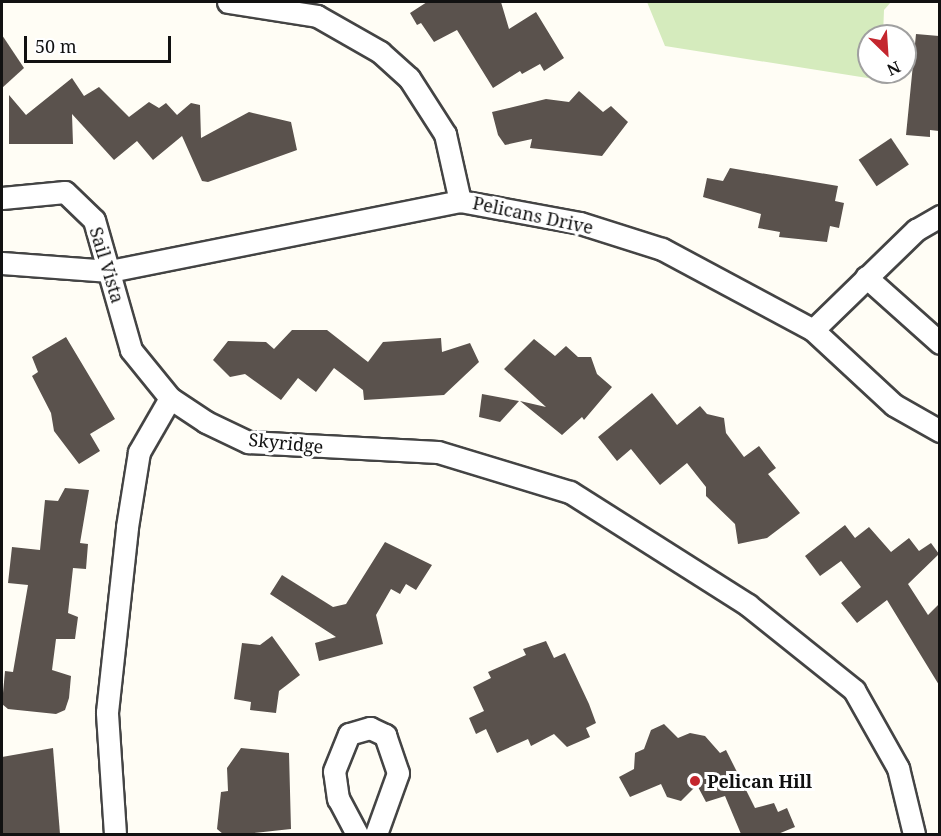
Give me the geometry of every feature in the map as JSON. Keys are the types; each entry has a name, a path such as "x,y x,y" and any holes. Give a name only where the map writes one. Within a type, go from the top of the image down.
{"street":[{"path":"228,2 317,16 380,52 409,78 440,124 455,162 460,201"},
{"name":"Sail Vista","path":"2,198 65,192 94,220 131,350 170,398"},
{"name":"Pelicans Drive","path":"2,263 110,271 460,201 580,223 662,249 813,330 894,405 939,431"},
{"path":"813,330 867,277 939,216"},
{"path":"867,277 939,343"},
{"path":"115,834 107,712 127,527 139,452 170,398"},
{"name":"Skyridge","path":"170,398 248,442 438,452 570,492 748,605 854,690 898,768 914,834"},
{"path":"357,834 338,799 334,771 349,734 370,728 385,735 398,773 376,834"}],"green space":[{"path":"647,2 891,2 884,10 883,24 857,24 857,76 665,46"}],"building":[{"path":"427,2 501,2 509,29 536,12 564,58 544,71 540,64 522,74 520,71 493,88 457,30 434,42 421,23 417,25 410,13"},
{"path":"917,34 939,36 939,131 930,130 930,137 906,135 911,84 917,84"},
{"path":"2,35 24,68 2,88"},
{"path":"72,78 84,96 99,87 129,117 149,102 159,108 166,103 177,115 191,103 200,105 201,138 249,112 291,122 297,150 208,182 202,181 182,136 153,160 137,141 114,160 72,114 73,144 9,144 9,95 26,115"},
{"path":"579,91 603,112 611,106 628,122 602,156 530,148 532,139 505,145 498,135 492,112 546,99 569,102"},
{"path":"891,138 909,165 877,186 859,160"},
{"path":"730,168 838,186 835,201 844,203 839,228 830,226 827,242 779,237 780,232 758,228 761,214 703,197 707,178 723,181"},
{"path":"292,330 327,330 368,362 383,342 441,338 442,352 470,343 479,362 444,395 364,400 363,390 334,368 316,392 298,378 281,400 245,374 230,377 213,360 228,341 266,342 274,349"},
{"path":"66,337 115,419 90,434 100,451 79,464 54,431 51,413 32,376 38,372 32,357"},
{"path":"534,339 555,356 566,346 578,357 591,357 597,374 612,387 584,420 582,417 562,435 520,401 546,407 504,369"},
{"path":"652,393 677,425 700,406 707,414 724,418 726,433 744,457 759,446 776,468 768,474 800,513 767,538 738,544 735,524 706,496 706,487 687,463 660,485 631,449 617,461 598,437"},
{"path":"482,394 519,401 500,422 479,417"},
{"path":"65,488 89,490 80,543 88,544 86,569 73,568 68,613 78,617 75,639 56,639 52,670 71,676 69,698 65,710 56,714 8,709 2,704 5,671 13,672 28,585 8,583 12,547 40,550 45,500 58,501"},
{"path":"845,525 855,538 869,527 891,552 909,538 919,551 931,543 939,554 908,584 928,615 939,604 939,685 887,600 857,623 841,603 861,587 841,561 820,576 805,556"},
{"path":"385,542 432,565 416,590 406,584 400,594 391,589 376,615 383,644 319,661 315,643 336,637 270,594 282,575 333,607 346,604"},
{"path":"272,636 300,675 279,691 276,713 250,710 251,702 234,699 242,643 260,645"},
{"path":"546,641 554,658 565,653 589,704 596,723 586,728 590,737 567,747 554,734 531,746 528,739 497,753 486,729 476,734 469,718 484,711 473,687 491,678 488,672 526,655 523,649"},
{"path":"664,724 678,738 690,733 705,736 720,753 726,750 755,808 774,803 778,812 787,808 795,827 778,834 741,834 725,796 706,802 697,785 681,801 667,797 661,784 630,797 619,777 634,769 635,753 644,749 651,730"},
{"path":"53,748 60,834 2,834 2,757"},
{"path":"241,748 289,753 291,829 223,834 217,829 221,792 228,791 227,768"}],"place":[{"name":"Pelican Hill","path":"695,781"}]}
